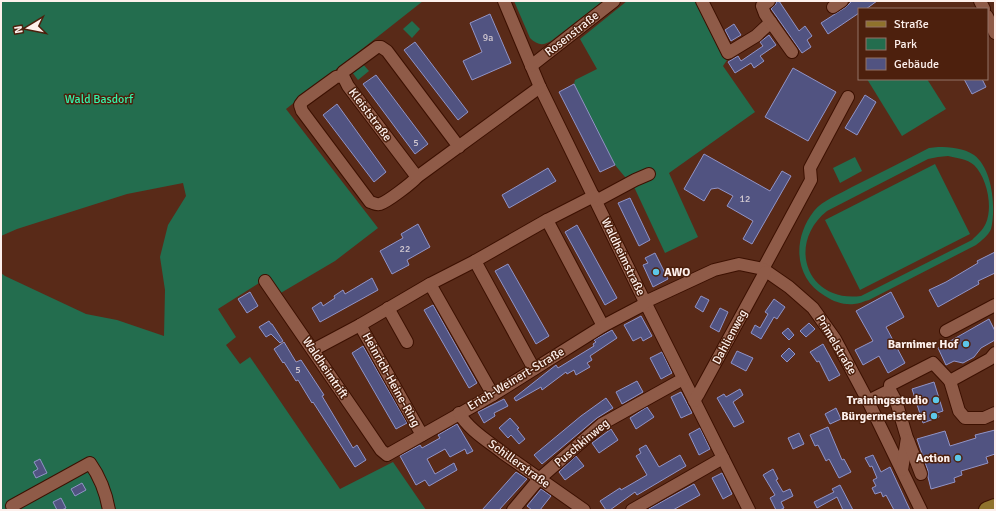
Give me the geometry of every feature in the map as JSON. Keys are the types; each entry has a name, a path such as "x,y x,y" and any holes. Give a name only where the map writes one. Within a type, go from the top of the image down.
{"main road":[{"path":"987,510 995,507"}],"street":[{"name":"Waldheimstraße","path":"504,1 540,87 747,509"},
{"name":"Rosenstraße","path":"531,66 614,1"},
{"path":"702,1 728,53 756,36 771,22"},
{"path":"769,1 762,6 765,14 792,52"},
{"path":"988,18 995,33"},
{"name":"Kleiststraße","path":"417,177 348,86 343,76 343,72 377,47 381,47 387,51 459,146"},
{"path":"343,76 336,78 303,101 300,105 302,111 370,202 375,204 383,203 413,182 417,177 540,87"},
{"name":"Dahlienweg","path":"694,401 811,180 810,168 848,97"},
{"name":"Heinrich-Heine-Ring","path":"313,350 547,220 649,174"},
{"path":"547,220 603,326"},
{"path":"475,261 534,369"},
{"name":"Primelstraße","path":"645,302 714,270 739,264 764,270 789,287 813,308 835,339 921,510"},
{"name":"Waldheimtrift","path":"265,281 362,422 387,455"},
{"path":"430,284 494,395"},
{"name":"Erich-Weinert-Straße","path":"387,455 494,395 603,326 641,306 645,302"},
{"path":"946,331 995,305"},
{"path":"388,308 407,342"},
{"name":"Heinrich-Heine-Ring","path":"360,324 422,435"},
{"path":"950,381 993,360"},
{"path":"921,474 907,438 896,401 890,390 890,385 933,363 950,381 959,411 965,418 984,418 995,413"},
{"name":"Puschkinweg","path":"513,510 539,479 602,424 683,379"},
{"path":"868,402 890,390"},
{"name":"Schillerstraße","path":"459,414 464,421 485,439 584,510"},
{"path":"902,470 907,438"},
{"path":"632,510 723,458"},
{"path":"12,506 90,463 97,473 106,495 108,510"}],"green space":[{"name":"Wald Basdorf","path":"1,1 423,1 286,109 378,228 335,261 279,294 267,278 218,309 236,337 226,345 240,364 250,357 340,489 393,462 426,510 1,510 1,273 86,314 117,320 164,336 165,290 160,257 168,225 186,196 183,183 127,194 17,229 1,236"},
{"path":"514,1 603,1 551,41 543,44 535,42 530,38"},
{"path":"627,1 700,1 727,60 723,66 755,112 669,173 698,237 665,253 635,189 615,165 574,84 575,80 597,69 580,39"},
{"path":"412,21 420,29 412,38 403,29"},
{"path":"362,63 369,71 358,80 352,72"},
{"path":"868,80 928,80 946,109 902,136"},
{"path":"943,147 961,149 974,155 980,161 989,179 992,190 993,211 991,229 988,234 976,245 869,300 856,304 847,304 839,303 828,298 815,288 807,279 802,269 800,257 802,234 814,211 832,198 929,148","holes":["948,156 965,160 974,165 979,171 988,192 989,209 986,223 982,230 972,240 861,296 842,296 827,290 816,281 808,268 806,254 807,239 814,224 827,211 928,159"]},
{"path":"855,157 862,171 840,183 833,168"},
{"path":"935,164 970,234 860,290 825,220"}],"building":[{"path":"779,1 799,31 805,26 812,36 807,40 811,47 802,53 771,9 776,2"},
{"path":"852,1 877,1 867,8 858,8 858,14 828,34 821,23 846,7"},
{"path":"490,14 511,63 472,80 463,61 482,52 470,23"},
{"path":"734,24 741,35 731,41 725,30"},
{"path":"769,35 776,45 760,56 764,61 754,68 751,63 735,73 728,62 738,56 741,61 763,46 760,42"},
{"path":"415,42 468,112 458,120 404,50"},
{"path":"793,68 836,92 808,141 765,117"},
{"path":"376,75 428,144 415,154 363,84"},
{"path":"965,80 982,80 986,87 972,94"},
{"path":"574,84 615,165 600,172 559,92"},
{"path":"865,95 876,102 857,135 845,128"},
{"path":"337,104 386,172 374,182 323,115"},
{"path":"704,154 770,191 782,171 791,176 752,244 743,239 753,221 727,206 733,196 718,188 711,189 704,201 684,189"},
{"path":"548,168 556,181 509,208 502,195"},
{"path":"630,198 650,240 639,246 618,203"},
{"path":"418,224 430,247 407,260 409,265 392,274 380,251 403,238 401,234"},
{"path":"577,225 617,298 605,305 565,232"},
{"path":"995,252 995,273 978,281 979,284 938,307 929,290 946,282 978,263 977,261"},
{"name":"AWO","path":"655,253 668,279 653,287 643,265 648,263 645,258"},
{"path":"508,264 549,336 536,344 495,271"},
{"path":"372,278 378,290 320,322 312,308 321,302 323,306 335,298 334,296 343,290 345,294"},
{"path":"250,292 258,306 247,313 238,299"},
{"path":"891,292 904,317 886,327 905,363 888,373 879,356 863,365 855,350 873,341 856,311"},
{"path":"701,296 709,300 703,312 695,307"},
{"path":"774,299 785,307 777,319 774,317 761,339 751,333 755,325 760,328 768,314 765,312"},
{"path":"433,305 477,383 469,388 424,310"},
{"path":"720,308 728,312 719,332 710,327"},
{"path":"641,316 652,336 643,341 641,337 633,341 624,325"},
{"name":"Barnimer Hof","path":"989,319 995,331 995,340 981,348 974,357 963,363 954,361 946,365 938,348"},
{"path":"269,321 283,341 280,343 271,334 266,337 259,327"},
{"path":"809,323 815,329 806,337 800,331"},
{"path":"788,328 794,335 789,340 782,333"},
{"path":"612,330 617,338 590,356 592,360 587,363 590,367 576,375 574,370 567,374 566,372 542,390 541,387 516,401 514,398 556,365 558,368 594,346 593,344 596,342 594,340"},
{"path":"284,342 296,362 301,360 324,395 322,396 353,448 357,445 366,460 355,467 298,380 296,381 274,349"},
{"path":"823,344 840,375 829,381 819,361 817,362 810,352"},
{"path":"363,346 407,423 396,429 352,353"},
{"path":"789,348 795,354 787,362 781,356"},
{"path":"737,351 753,358 746,371 731,363"},
{"path":"662,352 672,373 661,379 650,358"},
{"path":"637,381 643,392 622,404 616,392"},
{"path":"934,382 943,411 937,413 939,417 923,423 912,389"},
{"path":"740,389 743,395 733,402 744,422 734,427 717,398 724,394 726,397"},
{"path":"681,392 692,413 681,418 671,397"},
{"path":"606,398 613,408 597,418 542,464 534,455 581,416"},
{"path":"504,399 508,406 494,413 495,416 484,423 478,412"},
{"path":"647,407 654,417 636,429 630,418"},
{"path":"836,408 841,419 830,424 825,414"},
{"path":"510,418 519,428 517,429 525,439 519,444 511,435 508,438 499,428"},
{"path":"457,424 473,451 467,454 465,449 450,457 445,449 427,459 435,474 454,463 457,470 429,486 425,480 416,485 400,456 420,445 422,448 440,438 438,435"},
{"path":"828,427 842,460 844,459 851,472 839,478 829,459 826,461 818,445 815,446 810,435"},
{"path":"700,428 710,449 699,455 689,434"},
{"path":"611,429 618,440 599,453 592,443"},
{"path":"995,430 995,454 986,457 988,463 961,471 962,475 954,478 955,482 931,489 928,471 917,439 945,431 950,446 976,438 975,435"},
{"path":"799,433 804,444 793,449 788,438"},
{"path":"646,445 659,467 680,455 686,466 637,495 635,492 610,510 606,510 600,501 620,488 621,490 647,475 636,456 641,453 639,449"},
{"path":"873,455 881,472 890,467 910,510 894,510 886,495 883,497 881,492 875,494 872,488 876,486 873,480 877,478 872,466 870,467 865,458"},
{"path":"576,456 584,466 565,480 559,472"},
{"path":"40,459 47,473 36,478 33,472 38,469 34,462"},
{"path":"773,469 778,479 776,480 783,492 790,489 793,496 781,502 784,508 780,510 776,510 770,498 775,495 763,475"},
{"path":"516,472 527,479 499,510 482,510"},
{"path":"722,473 732,494 723,499 712,478"},
{"path":"82,483 86,490 75,496 71,489"},
{"path":"694,484 700,495 673,510 647,510"},
{"path":"840,485 853,510 843,510 837,497 817,508 814,502 834,492 832,489"},
{"path":"541,489 551,496 540,510 532,510 527,506"},
{"path":"61,498 66,508 57,510 53,502"}],"place":[{"name":"AWO","path":"656,272"},
{"name":"Barnimer Hof","path":"966,344"},
{"name":"Trainingsstudio","path":"936,400"},
{"name":"Bürgermeisterei","path":"934,416"},
{"name":"Action","path":"958,458"}]}
